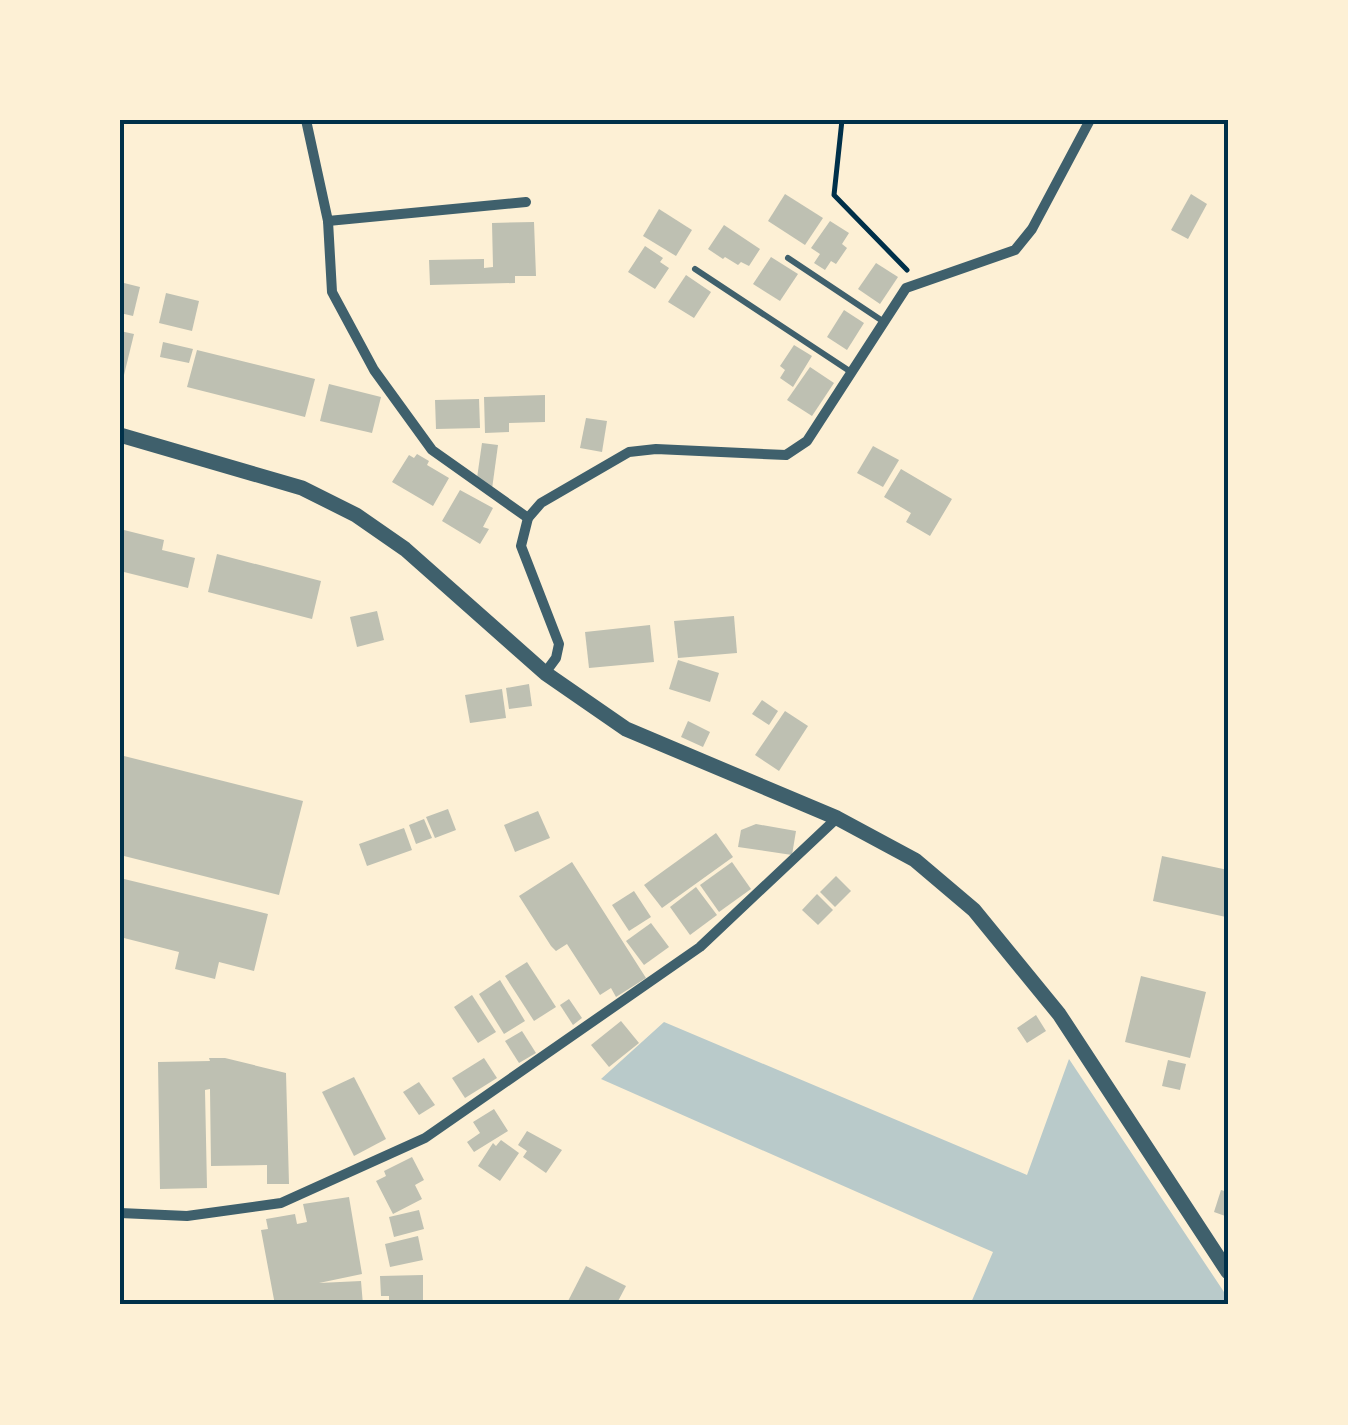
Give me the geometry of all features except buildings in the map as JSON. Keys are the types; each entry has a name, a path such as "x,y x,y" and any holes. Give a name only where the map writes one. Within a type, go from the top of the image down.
{"street":[{"path":"306,120 328,220 332,292 374,370 432,450 528,518"},
{"path":"545,673 556,658 559,644 522,546 528,518 541,503 629,452 656,449 786,455 807,441 906,288 1015,250 1032,229 1090,120"},
{"path":"328,220 526,202"},
{"path":"120,434 302,488 356,515 405,549 545,673 626,729 837,818 915,860 974,910 1059,1014 1228,1272"},
{"path":"120,1213 188,1216 281,1204 426,1138 700,948 837,818"}],"lane":[{"path":"788,258 884,322"},
{"path":"695,270 852,372"}],"path":[{"path":"842,120 834,195 919,282"}],"shaded area":[{"path":"664,1022 1027,1175 1069,1059 1228,1298 1228,1305 970,1305 993,1252 601,1079"}]}
